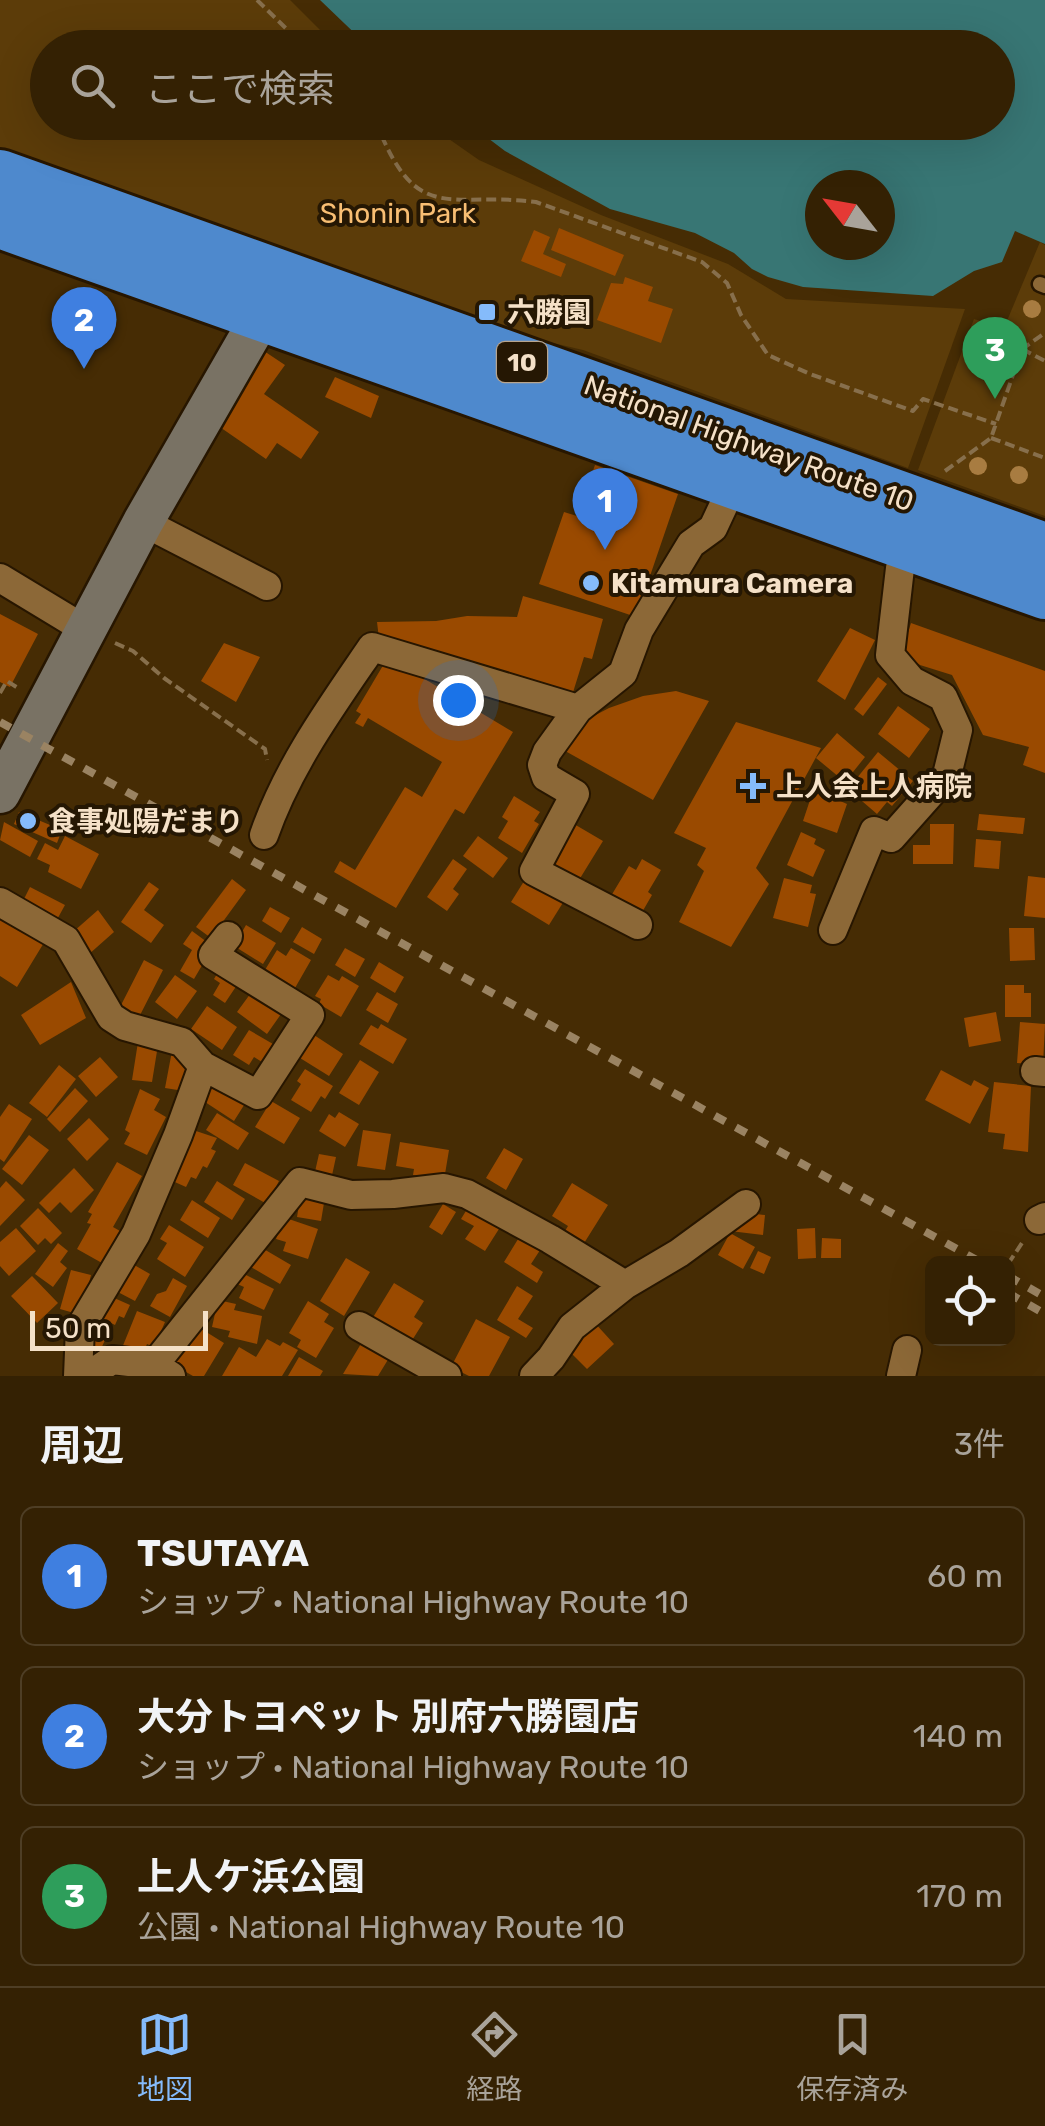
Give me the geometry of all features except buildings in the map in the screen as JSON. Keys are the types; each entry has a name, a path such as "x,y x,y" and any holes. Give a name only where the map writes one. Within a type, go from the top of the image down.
{"highway":[{"name":"National Highway Route 10","path":"0,176 268,294 735,481 919,525 1045,548"},
{"name":"National Highway Route 10","path":"0,222 268,294 919,525 1045,594"}],"street":[{"path":"0,794 268,294"},
{"path":"638,925 534,871 574,794 546,777 542,765 546,752 578,709 623,673 640,630 691,544 712,528 735,481"},
{"path":"143,522 267,586"},
{"path":"833,930 874,830 891,838 947,775 958,730 944,697 912,682 890,654 900,568 919,525"},
{"path":"0,578 86,630"},
{"path":"264,835 277,798 320,722 372,646 578,709"},
{"path":"0,902 66,940 111,1017 126,1026 182,1042 203,1066 258,1096 310,1015 213,955 228,936"},
{"path":"78,1376 80,1328 136,1234 203,1066"},
{"path":"88,1376 112,1360 162,1370 300,1182 351,1195 444,1188 467,1194 550,1238 625,1285"},
{"path":"534,1376 572,1326 625,1285 679,1253 746,1204"},
{"path":"359,1326 447,1376"}],"path":[{"path":"257,0 288,30"},
{"path":"384,140 402,173 425,194 446,202 536,202 702,262 727,283 741,316 768,355 913,411 923,398 996,424"},
{"path":"919,525 946,468 991,438 1022,349 1045,333"},
{"path":"1022,349 1045,360"},
{"path":"991,438 1045,458"},
{"path":"86,630 133,651 164,678 265,749 277,798"},
{"path":"0,694 8,681 26,692"}],"green space":[{"name":"Shonin Park","path":"0,0 290,0 320,30 30,30 30,140 450,140 479,160 601,215 728,264 786,299 965,309 908,468 583,350 269,277 0,168"},
{"path":"1040,242 1045,245 1045,516 918,470 974,319 1004,328"}],"water":[{"path":"320,0 1045,0 1045,244 1015,231 1002,262 974,271 933,296 803,287 752,269 734,253 695,233 610,209 490,140 1015,140 1015,30 351,30"}],"railway":[{"path":"0,722 969,1256"},
{"path":"1015,1280 1045,1297"},
{"path":"1015,1297 1045,1314"}],"place":[{"name":"六勝園","path":"487,312"},
{"name":"大分トヨペット 別府六勝園店","path":"84,369"},
{"name":"上人ケ浜公園","path":"995,399"},
{"name":"TSUTAYA","path":"605,550"},
{"name":"Kitamura Camera","path":"591,583"},
{"name":"上人会上人病院","path":"753,786"},
{"name":"食事処陽だまり","path":"28,821"}]}
